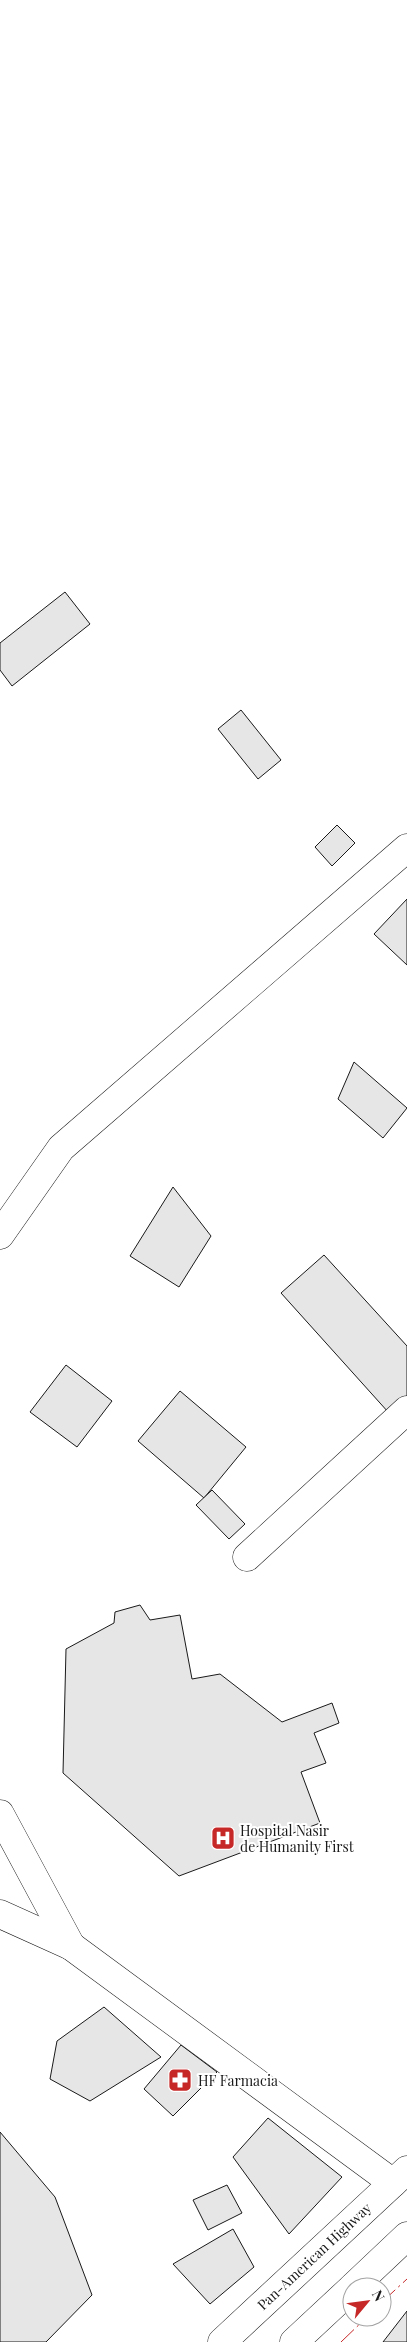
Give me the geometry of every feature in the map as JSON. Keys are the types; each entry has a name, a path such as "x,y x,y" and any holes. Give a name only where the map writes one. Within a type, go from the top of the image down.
{"main road":[{"path":"0,1234 61,1148 407,848"},
{"path":"247,1558 407,1410"},
{"path":"0,1814 71,1946"},
{"path":"0,1914 71,1946 400,2177"},
{"name":"Pan-American Highway","path":"222,2342 400,2177"},
{"path":"363,2277 407,2236"},
{"path":"294,2342 342,2296"}],"building":[{"path":"65,592 90,624 12,686 0,670 0,643"},
{"path":"241,710 281,760 258,779 218,729"},
{"path":"337,825 355,843 332,866 315,847"},
{"path":"407,899 407,965 374,934"},
{"path":"354,1062 407,1108 383,1138 338,1099"},
{"path":"173,1187 211,1236 179,1287 130,1256"},
{"path":"324,1255 407,1346 407,1397 389,1413 281,1293"},
{"path":"66,1365 112,1401 77,1447 30,1412"},
{"path":"180,1391 246,1447 204,1498 138,1441"},
{"path":"212,1490 245,1524 229,1539 196,1505"},
{"path":"140,1605 150,1620 180,1615 192,1679 220,1674 282,1722 332,1703 339,1723 314,1733 326,1763 301,1772 320,1823 179,1876 63,1773 66,1649 114,1623 115,1612"},
{"path":"104,2007 161,2057 90,2101 50,2079 57,2041"},
{"name":"HF Farmacia","path":"181,2045 217,2072 173,2116 144,2089"},
{"path":"268,2118 342,2177 289,2234 233,2157"},
{"path":"0,2132 55,2197 92,2295 46,2342 0,2342"},
{"path":"227,2185 242,2213 208,2230 193,2200"},
{"path":"233,2229 254,2267 210,2304 173,2264"},
{"path":"407,2311 407,2342 383,2342"}],"power":[{"path":"392,2293 407,2279"},
{"path":"341,2342 357,2327"}],"place":[{"name":"Hospital Nasir de Humanity First","path":"223,1838"},
{"name":"HF Farmacia","path":"180,2080"}]}
